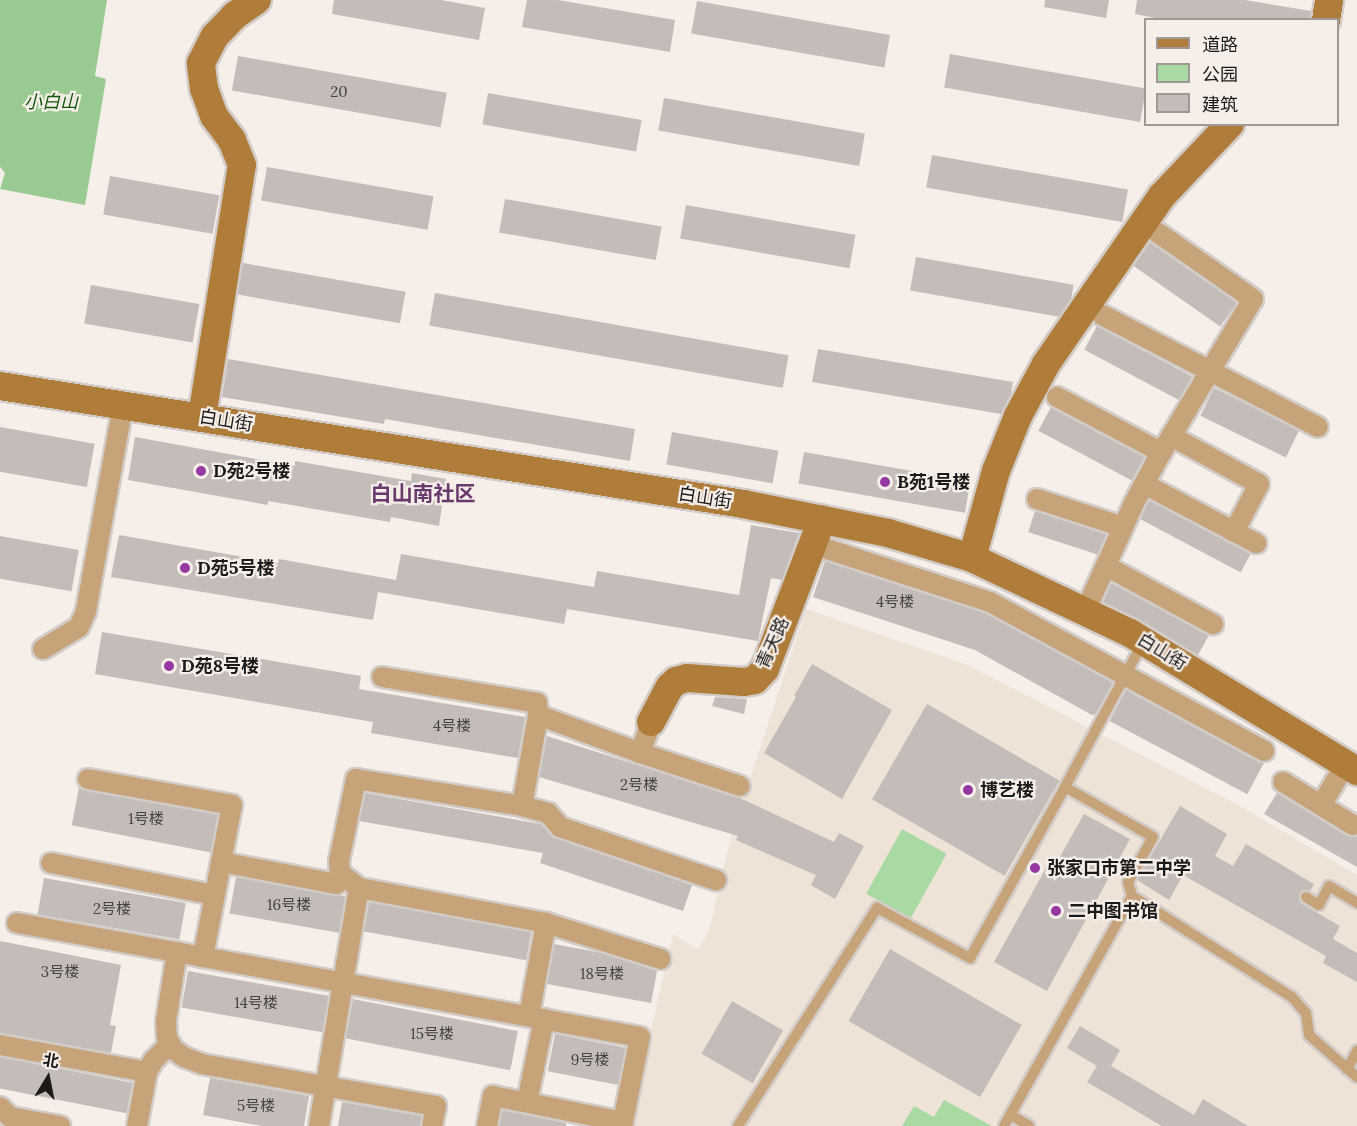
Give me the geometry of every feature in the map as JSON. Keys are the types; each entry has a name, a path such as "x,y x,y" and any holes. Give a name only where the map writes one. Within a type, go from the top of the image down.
{"main road":[{"path":"202,417 242,165 232,140 214,116 204,89 201,63 215,36 234,16 257,0"},
{"path":"1326,18 1329,0"},
{"path":"972,558 996,471 1018,416 1046,364 1162,196 1228,126"},
{"name":"白山街","path":"0,386 743,504 888,532 972,558 1143,641 1352,768"},
{"name":"青天路","path":"651,722 670,687 676,681 687,678 744,682 755,680 765,669 822,520"}],"street":[{"path":"1085,612 1144,484 1253,300 1158,233"},
{"path":"1102,315 1318,427"},
{"path":"1057,397 1259,484 1234,532"},
{"path":"42,649 78,627 86,611 123,405"},
{"path":"1144,484 1256,543"},
{"path":"1037,498 1124,527"},
{"path":"827,549 990,603 1264,751"},
{"path":"1106,566 1213,624"},
{"path":"382,677 537,703 538,715 522,806"},
{"path":"538,715 640,753 740,786"},
{"path":"640,753 651,722"},
{"path":"1321,805 1352,768"},
{"path":"88,779 232,805 203,957"},
{"path":"352,883 340,873 339,861 356,779 522,806 548,813 560,826 716,880"},
{"path":"1282,782 1353,825"},
{"path":"220,862 336,884 352,883 546,923 660,959"},
{"path":"51,863 214,895"},
{"path":"319,1126 343,982 352,883"},
{"path":"18,923 640,1037 623,1124 493,1096 487,1126"},
{"path":"527,1102 546,923"},
{"path":"177,952 166,1021 167,1038 184,1057 202,1064 436,1106 432,1126"},
{"path":"137,1126 147,1072 153,1061 170,1044"},
{"path":"0,1045 147,1072"},
{"path":"0,1107 10,1117 60,1126"}],"lane":[{"path":"738,1126 797,1029 877,908 970,958 1143,641"},
{"path":"1065,787 1154,837 1128,882 1132,896 1292,997 1306,1013 1309,1035 1357,1077"},
{"path":"1306,897 1319,905 1329,886 1357,903"},
{"path":"1005,1126 1132,896"},
{"path":"1347,1069 1357,1051"},
{"path":"1011,1115 1029,1126"}],"shaded area":[{"name":"张家口市第二中学","path":"806,609 968,665 1242,807 1357,875 1357,1126 629,1126 673,934 698,950 710,927 732,833"}],"green space":[{"name":"小白山","path":"0,0 107,0 95,76 106,79 85,205 0,189 5,173 0,167"},
{"path":"902,829 947,854 911,918 866,894"},
{"path":"944,1100 992,1126 902,1126 914,1106 934,1117"}],"building":[{"path":"334,0 441,0 485,8 479,40 332,14"},
{"path":"527,0 558,0 675,20 670,52 522,27"},
{"path":"1045,0 1109,0 1106,18 1044,7"},
{"path":"1137,0 1245,0 1311,11 1310,18 1154,18 1135,14"},
{"path":"697,1 890,35 884,68 691,33"},
{"path":"950,54 1144,88 1140,122 944,87"},
{"path":"238,56 447,93 441,127 232,90"},
{"path":"488,93 642,120 636,152 482,125"},
{"path":"664,98 865,133 859,166 658,130"},
{"path":"932,155 1128,190 1122,222 926,187"},
{"path":"267,167 433,196 428,230 261,200"},
{"path":"110,176 219,195 213,234 103,214"},
{"path":"505,199 662,227 656,260 499,232"},
{"path":"686,205 855,235 849,268 680,238"},
{"path":"1150,242 1237,303 1220,327 1133,266"},
{"path":"916,257 1074,285 1068,318 910,290"},
{"path":"243,263 405,292 400,323 237,295"},
{"path":"91,285 199,304 193,343 84,323"},
{"path":"435,293 789,355 783,388 429,325"},
{"path":"1097,326 1192,377 1180,401 1084,350"},
{"path":"818,349 1013,382 1011,394 1001,414 812,382"},
{"path":"228,359 635,429 630,461 385,419 384,424 222,397"},
{"path":"1214,388 1299,430 1286,458 1200,416"},
{"path":"1051,407 1145,457 1132,481 1038,431"},
{"path":"0,427 95,444 87,487 0,472"},
{"path":"672,432 778,451 773,483 666,464"},
{"path":"135,437 295,466 295,461 411,481 412,473 446,479 439,526 391,517 390,522 268,501 268,505 128,480"},
{"name":"B苑1号楼","path":"804,452 970,481 965,513 798,484"},
{"path":"1149,500 1251,554 1241,573 1139,519"},
{"path":"1035,511 1107,534 1100,555 1028,532"},
{"path":"751,525 799,533 782,580 771,578 758,641 567,609 564,624 378,592 373,620 111,577 119,535 278,563 279,559 396,580 401,554 594,587 597,571 739,595"},
{"path":"0,536 79,550 71,591 0,579"},
{"path":"825,561 985,613 1113,682 1096,714 1092,715 975,650 813,597"},
{"path":"1111,583 1209,635 1198,655 1138,619 1103,602"},
{"path":"102,632 361,676 359,689 525,717 518,758 371,733 373,722 95,674"},
{"path":"812,664 892,710 842,799 764,753"},
{"path":"1126,690 1264,763 1247,794 1110,721"},
{"path":"715,697 747,699 744,714 712,706"},
{"name":"博艺楼","path":"927,704 1060,780 1005,876 872,799"},
{"path":"547,736 740,798 834,842 839,833 864,846 835,899 811,885 816,875 736,840 738,836 539,777"},
{"path":"79,788 218,815 211,852 72,825"},
{"path":"365,793 541,824 556,838 692,885 683,911 540,863 543,853 359,821"},
{"path":"1277,793 1347,835 1357,836 1357,867 1264,814"},
{"path":"1180,806 1227,834 1215,856 1233,866 1246,844 1314,884 1310,891 1300,893 1299,900 1340,926 1333,939 1357,953 1357,982 1323,963 1326,956 1183,875 1169,900 1137,880"},
{"name":"二中图书馆","path":"1084,814 1130,839 1047,991 994,962 1052,857 1058,860"},
{"path":"236,877 346,896 340,933 230,913"},
{"path":"44,878 186,903 179,939 38,914"},
{"path":"369,902 531,931 526,960 364,932"},
{"path":"0,941 121,965 110,1025 116,1026 111,1053 0,1033"},
{"path":"554,944 602,953 657,971 651,1003 547,984"},
{"path":"890,949 1022,1025 980,1097 848,1021"},
{"path":"188,971 329,996 322,1032 182,1007"},
{"path":"353,999 518,1031 510,1070 345,1038"},
{"path":"732,1001 783,1030 753,1083 702,1054"},
{"path":"1080,1026 1120,1050 1111,1066 1194,1115 1203,1099 1248,1126 1162,1126 1087,1082 1097,1066 1067,1048"},
{"path":"555,1034 626,1048 618,1085 548,1071"},
{"path":"0,1057 133,1083 127,1113 0,1089"},
{"path":"210,1078 309,1096 304,1126 262,1126 203,1115"},
{"path":"342,1102 422,1116 420,1126 338,1126"},
{"path":"502,1110 566,1123 566,1126 499,1126"}],"place":[{"name":"D苑2号楼","path":"201,471"},
{"name":"B苑1号楼","path":"885,482"},
{"name":"D苑5号楼","path":"185,568"},
{"name":"D苑8号楼","path":"169,666"},
{"name":"博艺楼","path":"968,790"},
{"name":"张家口市第二中学","path":"1035,868"},
{"name":"二中图书馆","path":"1056,911"}],"district":[{"name":"白山南社区","path":"423,494"}]}
